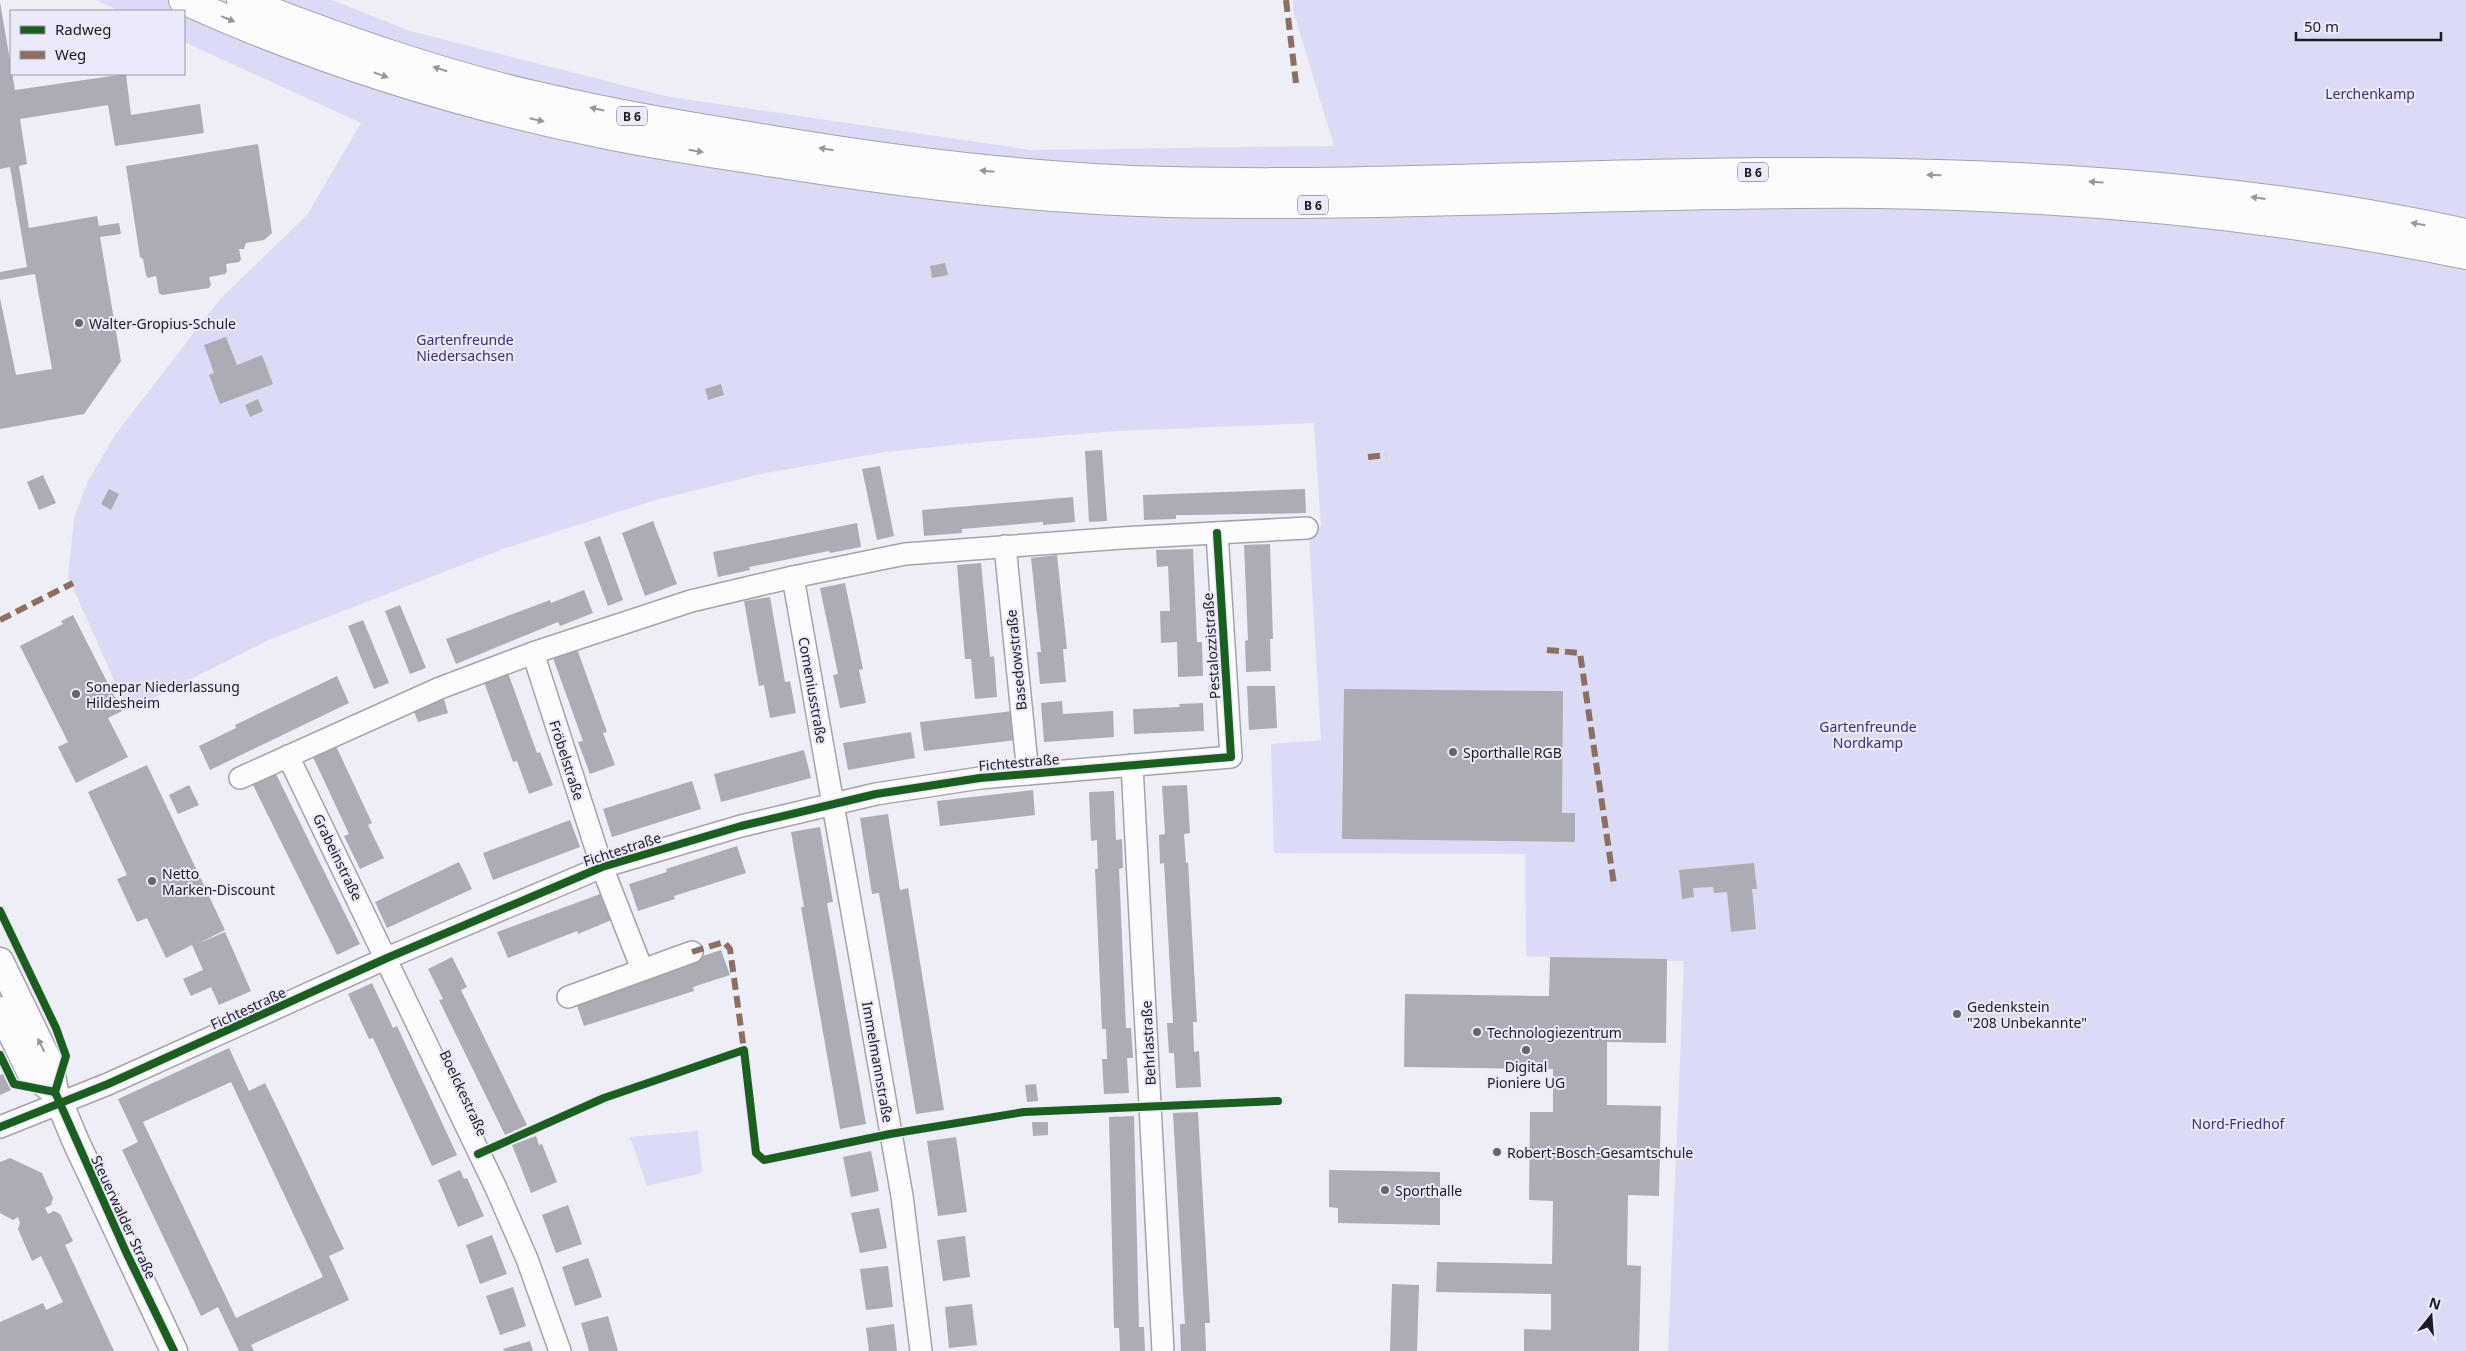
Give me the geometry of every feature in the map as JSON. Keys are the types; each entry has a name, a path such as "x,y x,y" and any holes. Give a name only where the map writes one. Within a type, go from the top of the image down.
{"highway":[{"name":"B 6","path":"183,0 237,23 382,76 533,119 682,149 866,177 974,191 1084,200 1286,204 1878,194 1984,198 2154,208 2237,216 2382,238 2466,256"},
{"name":"B 6","path":"241,0 388,53 536,96 685,126 973,170 1106,179 1237,182 1336,182 1770,172 2058,179 2155,186 2237,195 2366,214 2466,233"}],"street":[{"path":"240,778 440,688 533,653 691,601 793,576 906,554 1122,538 1307,528"},
{"name":"Pestalozzistraße","path":"1217,533 1231,757"},
{"name":"Basedowstraße","path":"1005,546 1028,774"},
{"name":"Comeniusstraße","path":"793,576 833,803"},
{"name":"Fröbelstraße","path":"533,653 602,867"},
{"name":"Grabeinstraße","path":"288,756 387,958"},
{"name":"Fichtestraße","path":"0,1128 58,1098 171,1057 387,958 602,867 741,826 833,803 924,786 1028,774 1231,757"},
{"name":"Behrlastraße","path":"1132,765 1163,1351"},
{"name":"Immelmannstraße","path":"833,803 902,1196 921,1351"},
{"name":"Fichtestraße","path":"602,867 642,969"},
{"path":"568,997 692,952"},
{"name":"Boelckestraße","path":"387,958 515,1232 560,1351"},
{"name":"Steuerwalder Straße","path":"0,961 50,1064 58,1098 126,1252 174,1351"},
{"name":"Steuerwalder Straße","path":"0,1010 32,1074 58,1098"}],"green space":[{"path":"96,0 332,0 410,31 670,97 1031,150 1334,146 1293,10 1293,0 2466,0 2466,1351 1668,1351 1684,961 1526,956 1525,854 1274,853 1271,744 1321,740 1309,537 1321,526 1314,423 1118,431 983,442 885,452 761,474 652,501 503,549 271,639 128,711 68,577 74,518 88,481 115,435 220,299 307,215 361,123 185,42 185,10 117,10"},
{"path":"698,1131 702,1173 647,1186 630,1137"}],"building":[{"name":"Walter-Gropius-Schule","path":"0,2 10,61 10,75 12,75 15,90 126,75 131,115 200,104 204,133 115,146 108,105 20,119 27,164 19,166 29,228 97,216 99,226 119,223 121,234 100,237 121,361 84,414 0,429 0,298 16,375 52,369 35,274 0,280 0,272 27,267 10,167 0,169"},
{"path":"258,144 272,233 264,240 246,243 244,249 239,249 241,259 239,262 226,264 227,271 225,274 209,277 211,285 209,288 162,295 159,293 156,276 148,278 143,259 140,257 126,166"},
{"path":"945,263 948,275 932,278 930,266"},
{"path":"226,337 237,365 262,355 273,384 220,404 209,375 214,373 204,345"},
{"path":"721,384 724,395 708,400 705,389"},
{"path":"258,399 263,411 250,417 245,405"},
{"path":"1102,450 1107,521 1089,522 1085,451"},
{"path":"880,466 894,536 877,540 862,469"},
{"path":"43,475 56,503 39,510 27,482"},
{"path":"109,489 119,494 111,510 101,504"},
{"path":"1305,489 1306,513 1176,515 1176,519 1144,520 1143,495"},
{"path":"1073,497 1075,522 1043,525 1043,522 962,529 962,533 924,536 922,510"},
{"path":"653,521 677,584 645,596 622,533"},
{"path":"857,523 861,547 830,553 829,551 749,567 750,570 718,577 713,552"},
{"path":"600,536 623,600 608,606 584,542"},
{"path":"1270,544 1273,639 1270,639 1271,671 1246,672 1245,641 1248,640 1244,545"},
{"path":"1193,549 1197,642 1202,642 1203,676 1178,677 1177,642 1161,643 1160,611 1170,611 1168,566 1157,567 1156,550"},
{"path":"1057,555 1067,649 1063,649 1066,682 1040,684 1037,652 1041,652 1031,558"},
{"path":"981,563 990,657 994,656 997,697 975,699 971,659 965,659 957,565"},
{"path":"845,583 863,669 859,670 866,703 840,708 833,675 838,674 820,588"},
{"path":"584,590 593,613 560,626 558,622 456,664 446,639 550,600 551,603"},
{"path":"770,597 785,682 790,681 796,713 770,718 764,685 759,686 744,601"},
{"path":"400,605 426,668 410,674 385,611"},
{"path":"73,615 122,711 108,718 128,757 76,783 58,747 68,742 20,646 63,624 61,621"},
{"path":"363,620 389,683 374,689 348,626"},
{"path":"577,649 607,732 603,733 615,765 590,774 578,742 583,741 553,658"},
{"path":"508,673 537,753 540,752 553,785 529,794 517,761 513,762 484,682"},
{"path":"337,676 349,703 210,770 199,746 236,728 235,725"},
{"path":"1247,686 1275,686 1277,728 1249,730"},
{"name":"Sporthalle RGB","path":"1344,689 1563,691 1562,813 1575,813 1575,842 1342,839"},
{"path":"443,696 448,713 418,722 412,706"},
{"path":"1062,701 1063,714 1113,711 1114,737 1044,742 1041,703"},
{"path":"1203,703 1204,731 1134,734 1133,709 1180,707 1179,704"},
{"path":"1013,711 1016,740 924,751 920,722"},
{"path":"911,732 915,758 848,770 843,743"},
{"path":"336,746 372,823 368,825 384,858 360,869 344,836 349,834 313,757"},
{"path":"804,750 811,778 721,802 714,774"},
{"path":"147,765 225,930 197,944 225,932 251,991 219,1005 211,987 191,996 183,979 203,970 192,945 166,958 147,918 137,922 117,879 127,875 88,792"},
{"path":"273,768 360,944 337,955 250,779"},
{"path":"692,781 701,809 612,837 603,809"},
{"path":"189,785 199,805 178,814 169,795"},
{"path":"1187,785 1190,833 1184,834 1186,863 1188,862 1197,1022 1193,1022 1194,1052 1199,1051 1201,1087 1176,1088 1174,1053 1169,1053 1167,1023 1173,1023 1164,863 1160,864 1159,835 1165,834 1162,786"},
{"path":"1033,790 1035,815 940,826 937,801"},
{"path":"1114,791 1116,840 1122,839 1123,868 1119,869 1126,1028 1131,1028 1133,1058 1127,1058 1129,1093 1104,1094 1102,1059 1107,1059 1106,1029 1102,1029 1095,869 1098,869 1097,840 1091,841 1089,792"},
{"path":"888,814 900,890 908,888 944,1110 916,1114 879,893 872,894 860,818"},
{"path":"570,820 580,847 493,880 483,853"},
{"path":"820,827 833,902 827,903 866,1124 840,1129 801,907 804,907 791,832"},
{"path":"737,846 746,873 674,896 675,899 638,911 629,884 667,872 666,869"},
{"path":"459,862 472,889 387,928 375,902"},
{"path":"1754,863 1757,889 1752,889 1756,929 1731,932 1727,892 1714,893 1713,887 1693,888 1694,897 1682,899 1679,870"},
{"path":"603,893 614,919 578,934 577,931 508,958 497,932"},
{"path":"721,950 730,975 693,987 694,991 584,1026 575,1000 611,991 686,966 685,962"},
{"path":"452,957 467,987 461,990 527,1125 505,1135 439,1000 443,999 428,969"},
{"path":"1550,957 1667,959 1666,1043 1607,1042 1607,1105 1661,1106 1659,1196 1628,1195 1627,1265 1641,1266 1639,1351 1524,1351 1524,1329 1551,1330 1551,1294 1436,1292 1437,1262 1552,1264 1553,1201 1529,1200 1530,1112 1553,1112 1553,1069 1404,1067 1405,994 1549,996"},
{"path":"372,983 393,1028 397,1026 457,1155 432,1166 373,1038 369,1039 348,994"},
{"path":"229,1048 249,1091 265,1083 285,1124 344,1249 329,1256 349,1300 251,1345 254,1351 239,1351 218,1307 201,1316 122,1150 138,1142 118,1099","holes":["231,1082 323,1277 236,1318 143,1122"]},
{"path":"3,1074 11,1090 0,1095 0,1075"},
{"path":"1036,1084 1038,1101 1027,1102 1025,1085"},
{"path":"1198,1112 1210,1323 1205,1323 1206,1351 1181,1351 1180,1324 1185,1324 1173,1113"},
{"path":"1134,1116 1139,1327 1144,1327 1145,1351 1120,1351 1119,1328 1114,1328 1109,1117"},
{"path":"1032,1122 1048,1122 1048,1135 1033,1136"},
{"path":"536,1136 539,1145 542,1144 557,1182 531,1193 512,1145"},
{"path":"956,1137 967,1212 938,1216 927,1141"},
{"path":"871,1151 879,1191 851,1197 843,1157"},
{"path":"10,1158 42,1173 53,1198 51,1205 45,1208 48,1214 54,1211 60,1214 73,1241 65,1245 114,1351 0,1351 0,1322 43,1303 46,1310 63,1302 41,1256 32,1261 18,1229 20,1223 18,1217 13,1220 0,1213 0,1162"},
{"path":"460,1170 464,1179 467,1178 484,1216 458,1227 438,1180"},
{"name":"Sporthalle","path":"1329,1170 1440,1172 1440,1225 1338,1223 1338,1208 1329,1207"},
{"path":"568,1205 582,1244 556,1253 542,1215"},
{"path":"879,1208 887,1248 860,1253 851,1213"},
{"path":"492,1235 507,1274 480,1284 466,1245"},
{"path":"965,1236 970,1277 943,1281 937,1240"},
{"path":"588,1258 602,1297 575,1306 562,1267"},
{"path":"888,1266 893,1307 866,1310 860,1269"},
{"path":"1392,1284 1419,1285 1417,1351 1390,1351"},
{"path":"513,1287 526,1326 500,1335 486,1296"},
{"path":"972,1304 977,1345 949,1348 945,1307"},
{"path":"608,1316 618,1351 589,1351 581,1323"},
{"path":"894,1324 897,1351 869,1351 866,1328"},
{"path":"530,1341 533,1351 504,1351 503,1349"}],"marked path":[{"path":"1286,0 1296,83"},
{"path":"1368,457 1386,455"},
{"path":"0,620 73,583"},
{"path":"1547,650 1580,653 1614,885"},
{"path":"692,952 724,942 730,949 744,1050"}],"cycle path":[{"path":"0,1127 108,1084 387,958 602,867 741,826 876,794 980,778 1231,757 1217,533"},
{"path":"0,911 56,1028 66,1056 55,1092"},
{"path":"478,1154 604,1098 744,1050 756,1153 764,1160 890,1134 1024,1112 1278,1101"},
{"path":"0,1055 14,1084 55,1092"},
{"path":"55,1092 126,1252 174,1351"}],"place":[{"name":"Walter-Gropius-Schule","path":"79,323"},
{"name":"Sonepar Niederlassung Hildesheim","path":"76,694"},
{"name":"Sporthalle RGB","path":"1453,752"},
{"name":"Netto Marken-Discount","path":"152,881"},
{"name":"Gedenkstein \"208 Unbekannte\"","path":"1957,1014"},
{"name":"Technologiezentrum","path":"1477,1032"},
{"name":"Digital Pioniere UG","path":"1526,1050"},
{"name":"Robert-Bosch-Gesamtschule","path":"1497,1152"},
{"name":"Sporthalle","path":"1385,1190"}],"park label":[{"name":"Lerchenkamp","path":"2370,93"},
{"name":"Gartenfreunde Niedersachsen","path":"465,348"},
{"name":"Gartenfreunde Nordkamp","path":"1868,734"},
{"name":"Nord-Friedhof","path":"2238,1123"}]}
